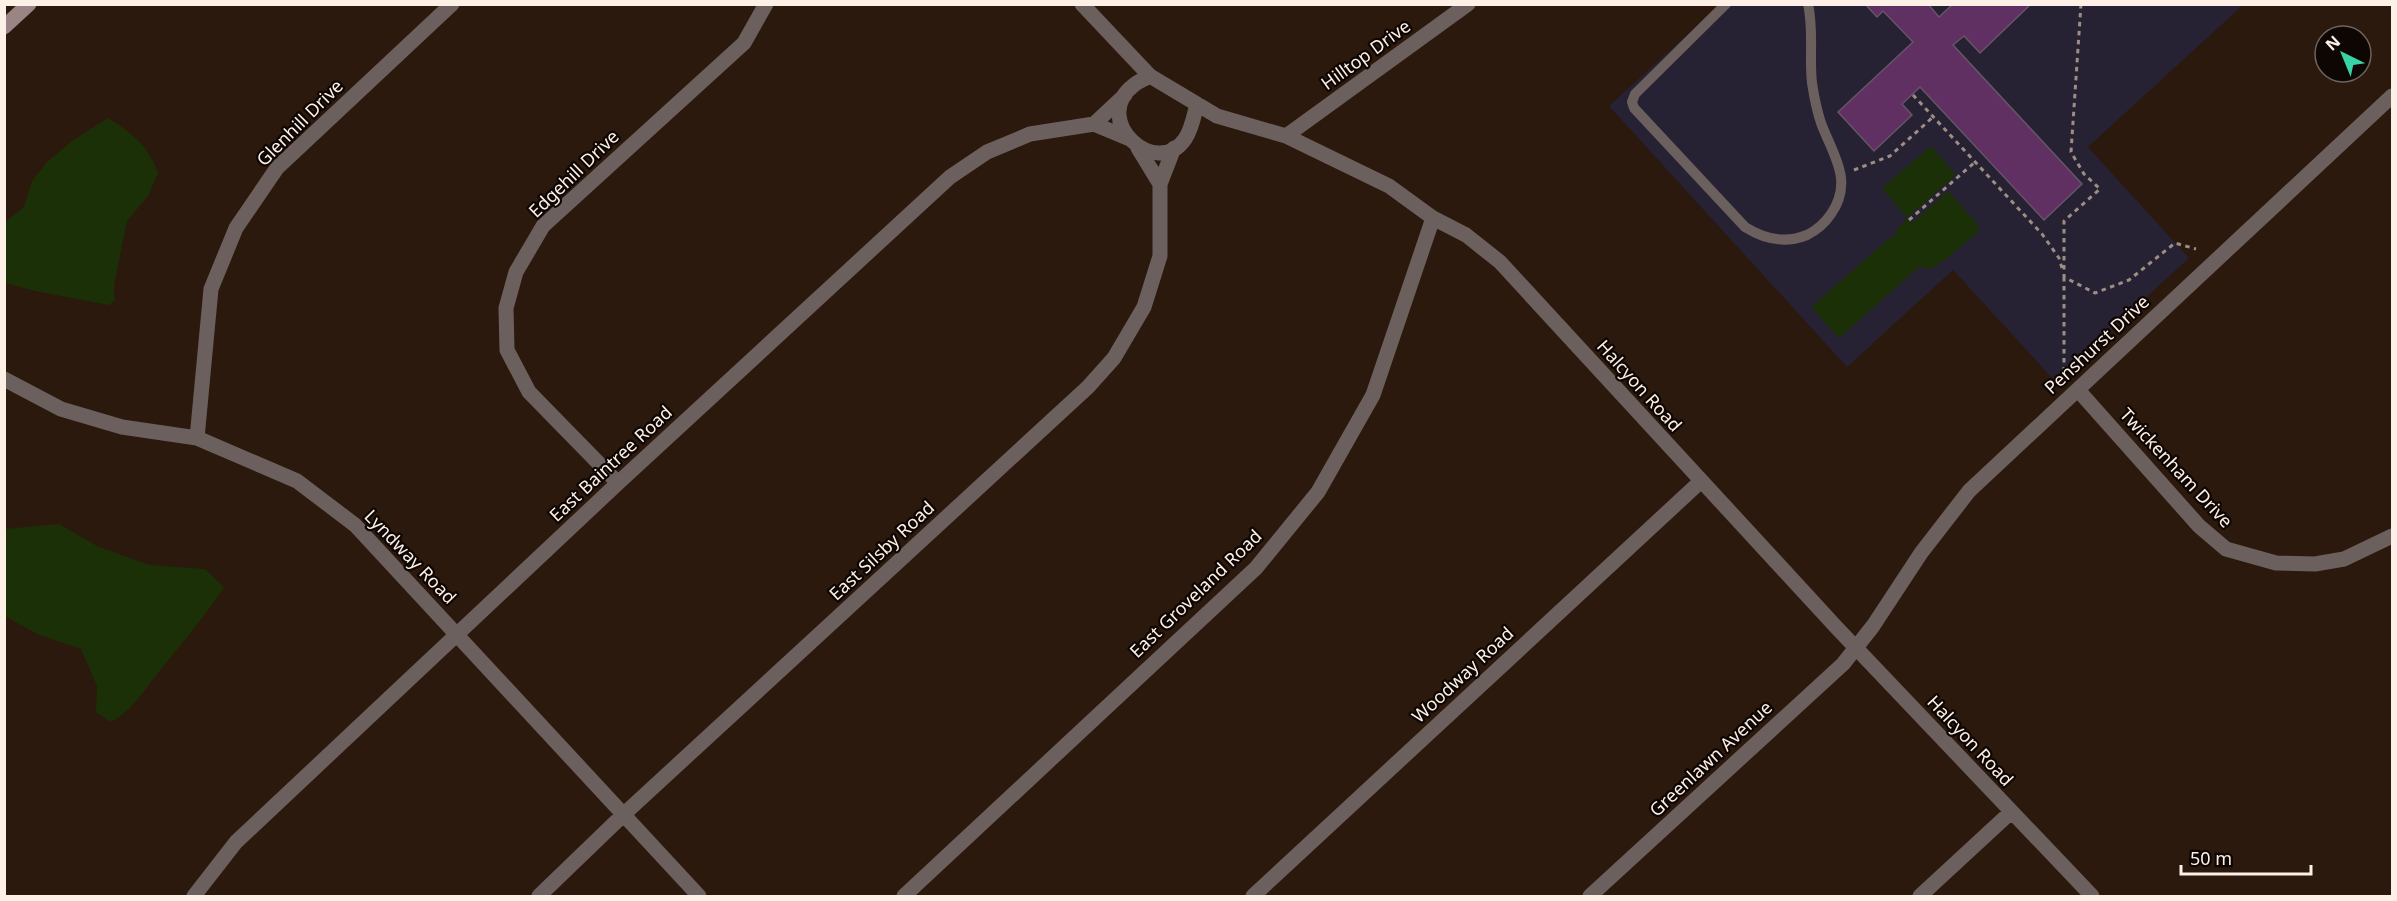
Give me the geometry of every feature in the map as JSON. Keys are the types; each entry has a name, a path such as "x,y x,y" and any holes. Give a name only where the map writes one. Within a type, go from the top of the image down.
{"main road":[{"path":"4,27 29,4"}],"street":[{"name":"Glenhill Drive","path":"197,438 211,289 236,228 278,168 452,4"},
{"name":"Edgehill Drive","path":"618,483 529,392 507,350 506,308 516,272 543,226 744,43 766,4"},
{"name":"Halcyon Road","path":"1082,4 1150,76 1217,116 1286,136 1389,186 1433,218 1466,235 1500,262 1700,482 2092,897"},
{"name":"Hilltop Drive","path":"1286,136 1468,4"},
{"path":"1150,76 1133,85 1094,124 1150,152 1162,152 1174,148 1184,140 1197,104"},
{"path":"1125,95 1120,106 1119,118 1122,130 1134,143 1160,184"},
{"name":"Penshurst Drive","path":"1855,647 1873,627 1921,553 1969,491 2392,96"},
{"name":"East Baintree Road","path":"194,897 236,842 618,483 950,177 987,152 1030,134 1094,124"},
{"name":"East Silsby Road","path":"539,897 623,815 1088,387 1114,358 1144,306 1161,256 1160,184 1174,148"},
{"name":"East Groveland Road","path":"903,897 1256,568 1318,492 1373,395 1433,218"},
{"name":"Lyndway Road","path":"4,379 61,409 122,427 197,438 297,481 355,525 699,897"},
{"name":"Twickenham Drive","path":"2078,390 2199,526 2226,549 2276,563 2315,564 2344,559 2392,536"},
{"name":"Woodway Road","path":"1253,897 1700,482"},
{"name":"Greenlawn Avenue","path":"1590,897 1843,664 1855,647"},
{"path":"1920,897 2011,812"}],"lane":[{"path":"1726,4 1635,94 1632,102 1634,108 1745,227 1770,238 1799,238 1819,227 1838,204 1842,191 1841,174 1821,123 1814,92 1808,4"}],"path":[{"path":"2064,369 2064,222 2100,189 2084,174 2071,152 2081,4"},
{"path":"1913,95 2042,234 2059,258 2064,277 2094,293 2129,280 2175,243 2196,249"},
{"path":"1841,174 1890,156 1933,117"},
{"path":"1909,220 1976,162"}],"shaded area":[{"path":"1720,5 2243,5 2088,147 2189,258 2055,381 1953,270 1847,367 1609,106"}],"green space":[{"path":"108,118 125,129 144,147 158,173 148,196 127,221 114,286 115,300 109,305 5,283 5,222 24,207 32,181 47,162 72,141"},
{"path":"1931,146 1956,175 1907,218 1882,188"},
{"path":"1948,191 1979,226 1978,232 1945,260 1930,269 1919,267 1839,338 1811,307 1892,236 1895,239 1896,231 1907,218 1912,223"},
{"path":"59,524 97,546 149,565 205,569 224,587 139,698 111,722 96,712 97,686 81,649 37,634 5,616 5,529"}],"building":[{"path":"1865,4 1928,4 1939,17 1953,4 2031,4 1980,53 1964,36 1953,45 2082,184 2044,220 1920,87 1902,104 1912,115 1874,151 1838,112 1913,42 1883,11 1877,17"}]}
